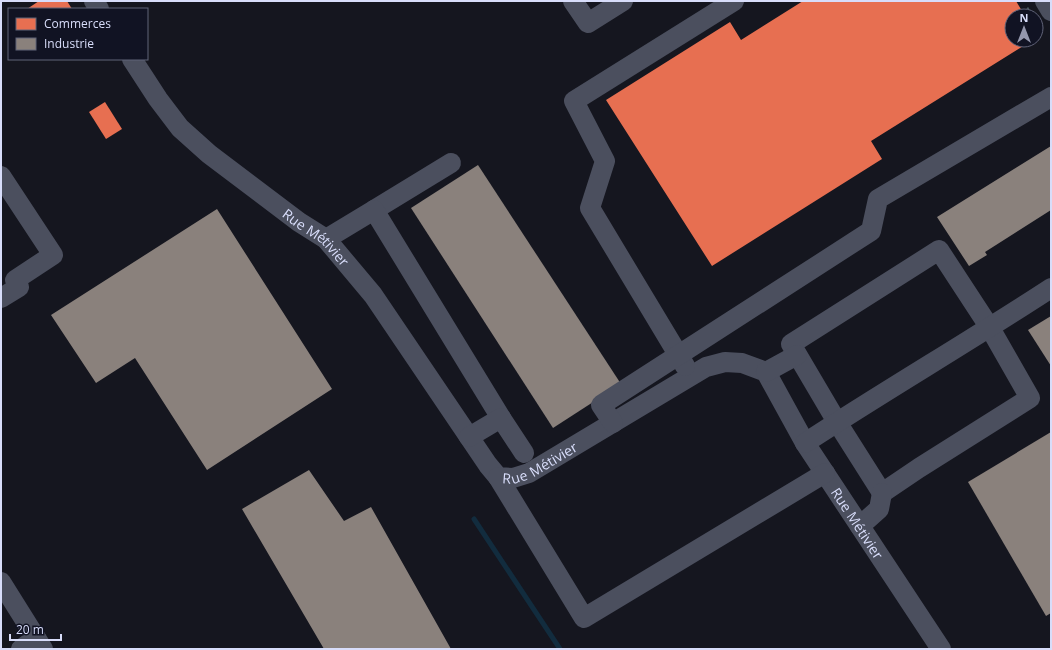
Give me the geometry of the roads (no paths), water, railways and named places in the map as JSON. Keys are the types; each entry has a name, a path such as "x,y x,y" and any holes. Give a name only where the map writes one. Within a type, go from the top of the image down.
{"street":[{"path":"573,1 588,23 623,1"},
{"path":"691,376 590,208 605,161 574,101 734,1"},
{"path":"1045,1 1051,11"},
{"name":"Rue Métivier","path":"133,60 158,99 180,128 209,154 299,222 326,239 374,295 488,465 498,477 513,478 529,473 706,367 725,362 742,363 766,372 805,443 941,649"},
{"path":"613,422 601,405 871,231 878,199 1051,97"},
{"path":"326,239 451,163"},
{"path":"1,176 53,255 15,280 19,287 1,298"},
{"path":"374,210 524,453"},
{"path":"860,526 879,509 882,494 791,344 939,250 990,328 1030,398 919,468 882,494"},
{"path":"805,443 948,352 990,328 1051,288"},
{"path":"766,372 797,355"},
{"path":"469,437 501,418"},
{"path":"498,477 584,618 825,473"},
{"path":"1,583 33,645"}],"waterway":[{"path":"474,519 560,649"}]}
